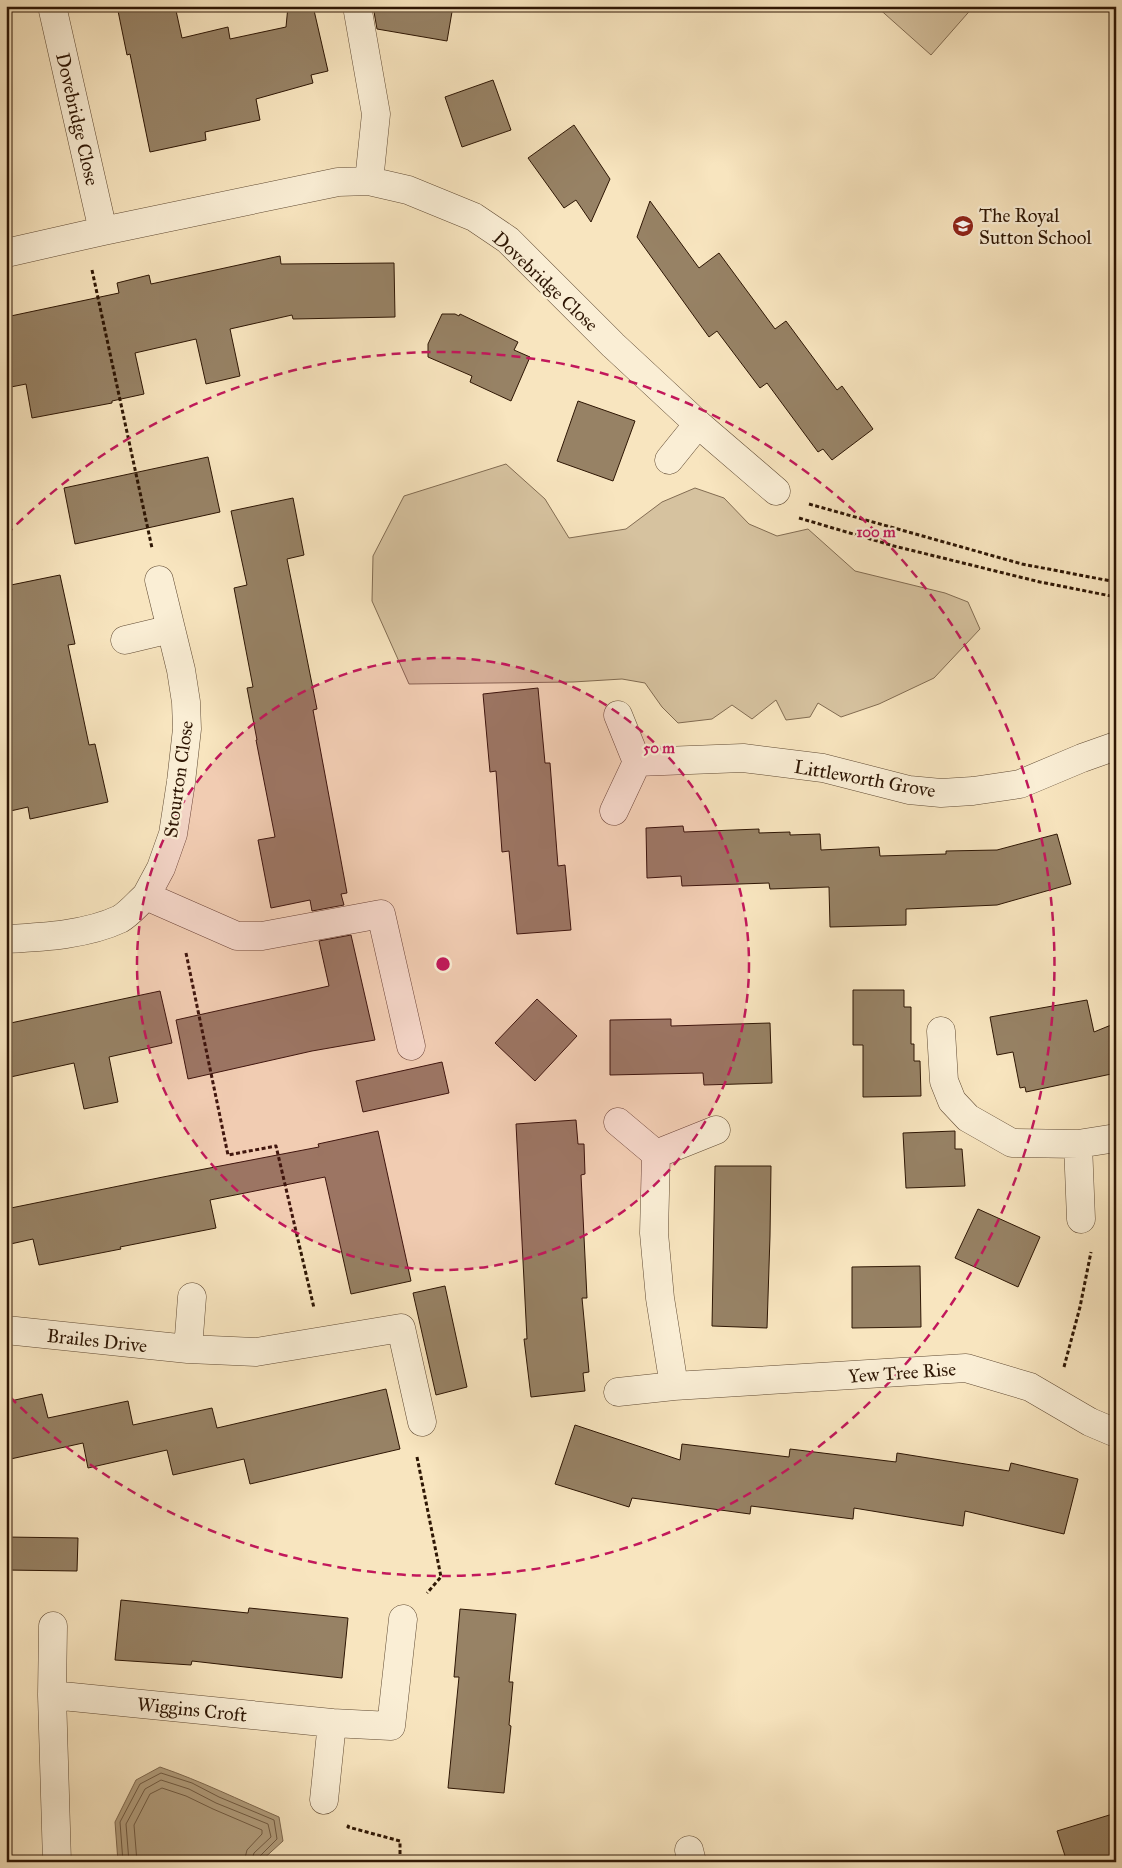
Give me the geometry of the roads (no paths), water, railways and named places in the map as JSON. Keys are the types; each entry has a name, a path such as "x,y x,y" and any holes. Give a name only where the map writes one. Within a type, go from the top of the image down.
{"street":[{"name":"Dovebridge Close","path":"52,6 94,234"},
{"path":"356,6 376,114 369,182"},
{"name":"Dovebridge Close","path":"6,253 338,182 369,182 408,190 466,214 508,240 613,345 698,424 776,491"},
{"path":"669,460 698,424"},
{"name":"Stourton Close","path":"6,939 61,935 98,927 121,918 146,896 162,868 173,834 187,728 184,686 159,580"},
{"path":"124,640 171,629"},
{"path":"614,811 637,762 618,715"},
{"name":"Littleworth Grove","path":"637,762 742,758 823,768 909,790 940,793 973,791 1020,784 1116,746"},
{"path":"146,896 237,936 262,936 381,914 411,1046"},
{"path":"941,1032 944,1081 952,1102 968,1118 1012,1143 1078,1144 1116,1138"},
{"path":"618,1122 656,1154"},
{"path":"656,1154 716,1130"},
{"path":"1078,1144 1081,1219"},
{"path":"656,1154 654,1233 660,1298 674,1386"},
{"path":"188,1349 192,1297"},
{"name":"Brailes Drive","path":"6,1330 188,1349 256,1352 401,1328 422,1422"},
{"name":"Yew Tree Rise","path":"618,1392 674,1386 966,1368 1030,1387 1090,1422 1116,1432"},
{"name":"Wiggins Croft","path":"52,1695 332,1723 391,1726 403,1619"},
{"path":"53,1626 52,1695 57,1862"},
{"path":"324,1800 332,1723"}],"water":[{"path":"160,1767 205,1784 279,1817 283,1841 260,1862 118,1862 115,1822 136,1780"}],"place":[{"name":"The Royal Sutton School","path":"963,226"}]}
